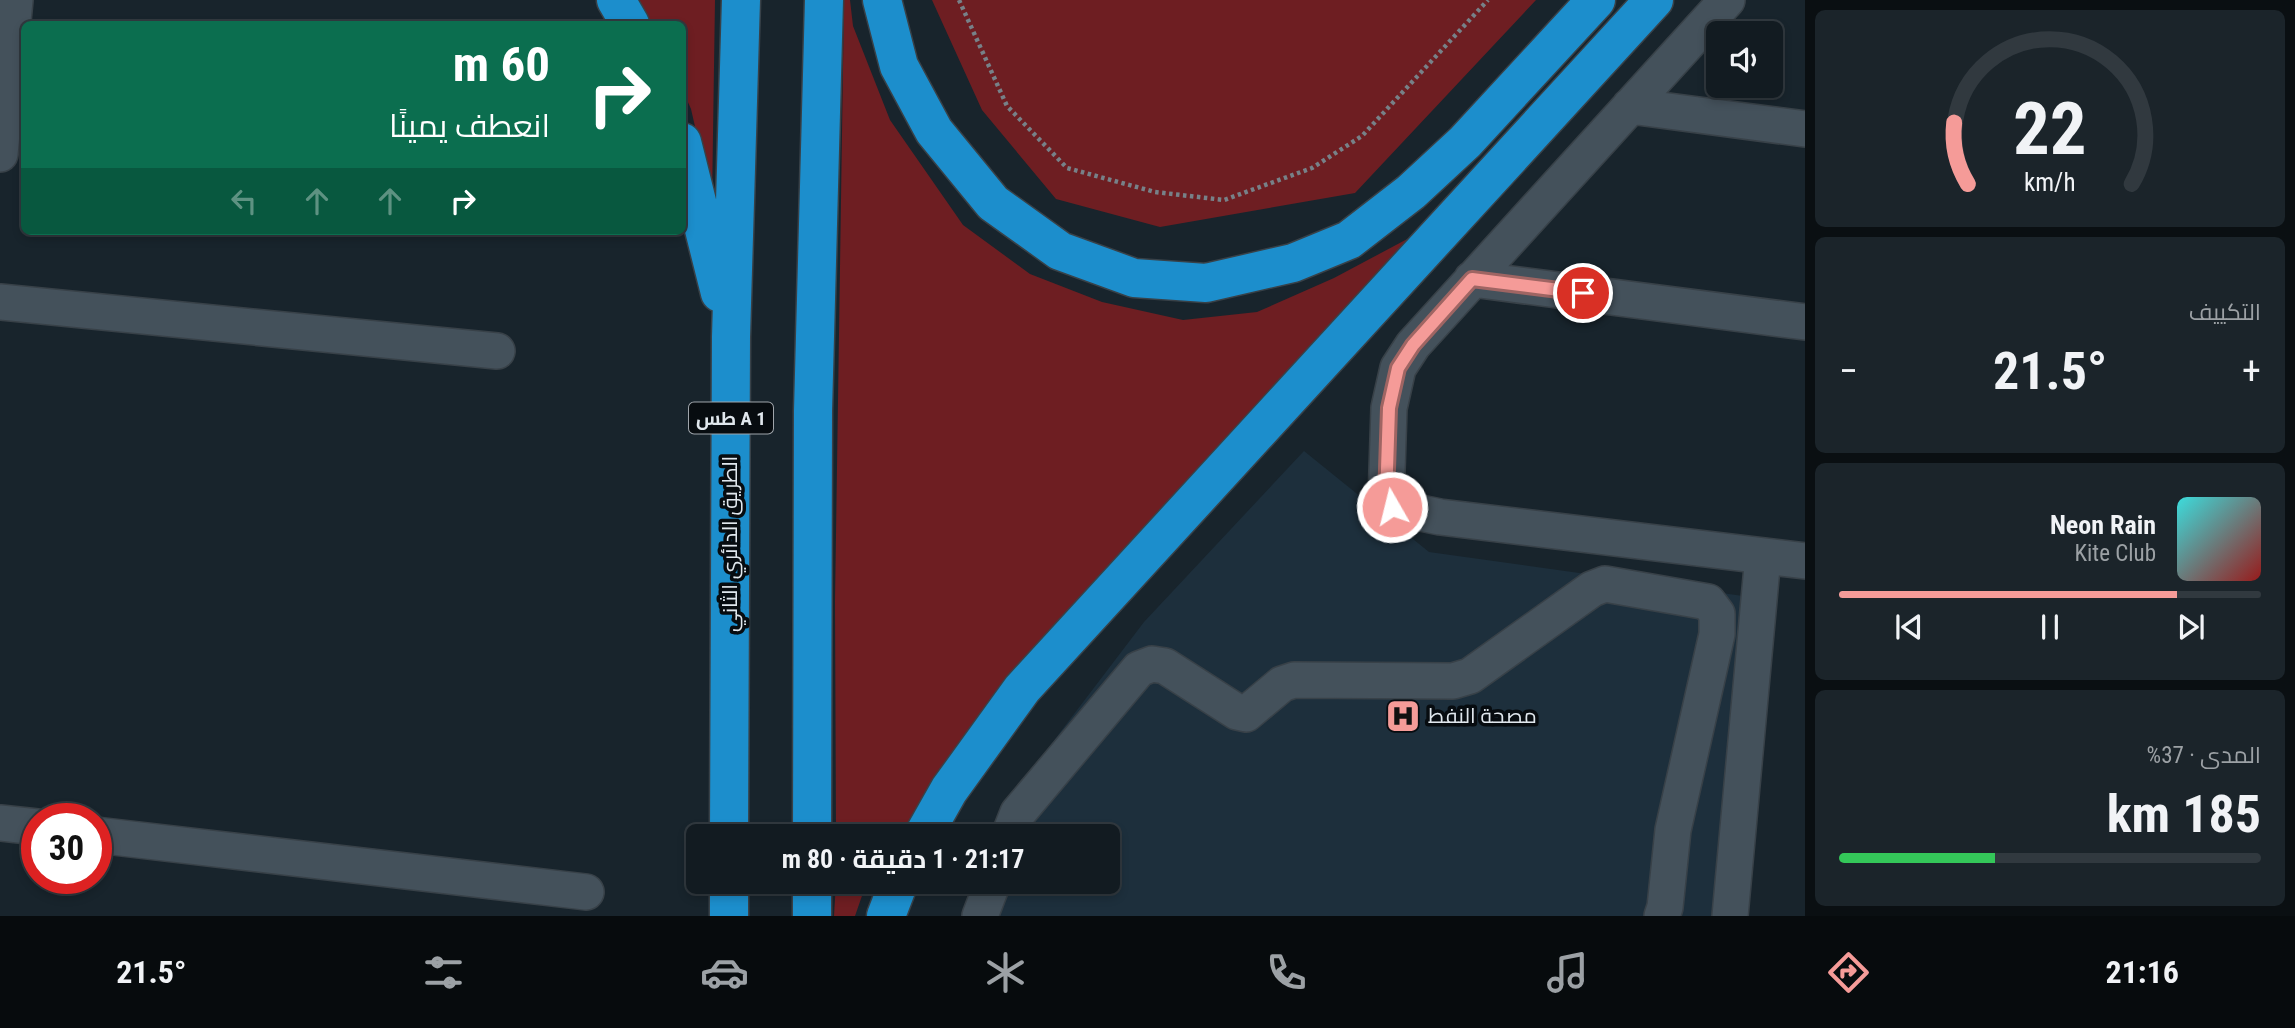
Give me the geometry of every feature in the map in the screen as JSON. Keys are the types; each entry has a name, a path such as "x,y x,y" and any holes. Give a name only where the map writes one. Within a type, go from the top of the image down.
{"highway":[{"path":"616,0 629,21"},
{"name":"الطريق الدائري الثاني","path":"729,824 731,337 741,0"},
{"path":"813,824 813,411 824,0"},
{"path":"882,0 899,66 934,131 993,203 1059,251 1134,278 1206,283 1293,263 1349,240 1412,192 1465,142 1596,0"},
{"path":"930,824 949,790 1021,689 1654,0"},
{"path":"686,158 731,337"},
{"path":"729,894 729,916"},
{"path":"812,894 812,916"},
{"path":"886,916 894,894"}],"street":[{"path":"0,154 15,0"},
{"path":"1727,0 1413,345 1398,368 1389,408 1386,500 1392,507 1440,517 1805,561"},
{"path":"1630,106 1805,129"},
{"path":"1472,279 1805,321"},
{"path":"0,302 497,351"},
{"path":"1730,916 1763,556"},
{"path":"1014,824 1018,813 1139,669 1152,664 1165,666 1237,712 1246,714 1282,684 1294,680 1453,681 1470,676 1592,589 1605,584 1709,602 1717,614 1717,634 1674,830 1662,916"},
{"path":"0,823 21,826"},
{"path":"112,837 586,892"},
{"path":"981,916 989,894"}],"path":[{"path":"960,0 1007,106 1067,167 1155,192 1224,200 1312,168 1362,136 1488,0"}],"shaded area":[{"path":"625,0 715,0 712,201 691,109 686,98 686,21 643,21"},
{"path":"844,0 850,0 853,26 890,120 963,225 1030,274 1102,302 1183,320 1257,312 1334,278 1411,237 928,798 910,824 836,824 835,601"},
{"path":"932,0 1536,0 1355,193 1160,227 1056,199 982,110"},
{"name":"مصحة النفط","path":"1304,451 1429,552 1743,596 1720,916 965,916 973,894 1120,894 1120,824 996,824 1001,810 1144,622"},
{"path":"835,894 863,894 855,916 834,916"}],"place":[{"name":"مصحة النفط","path":"1403,716"}],"route":[{"path":"1392,507 1386,500 1389,408 1398,368 1413,345 1457,295 1472,279 1583,293"}]}
